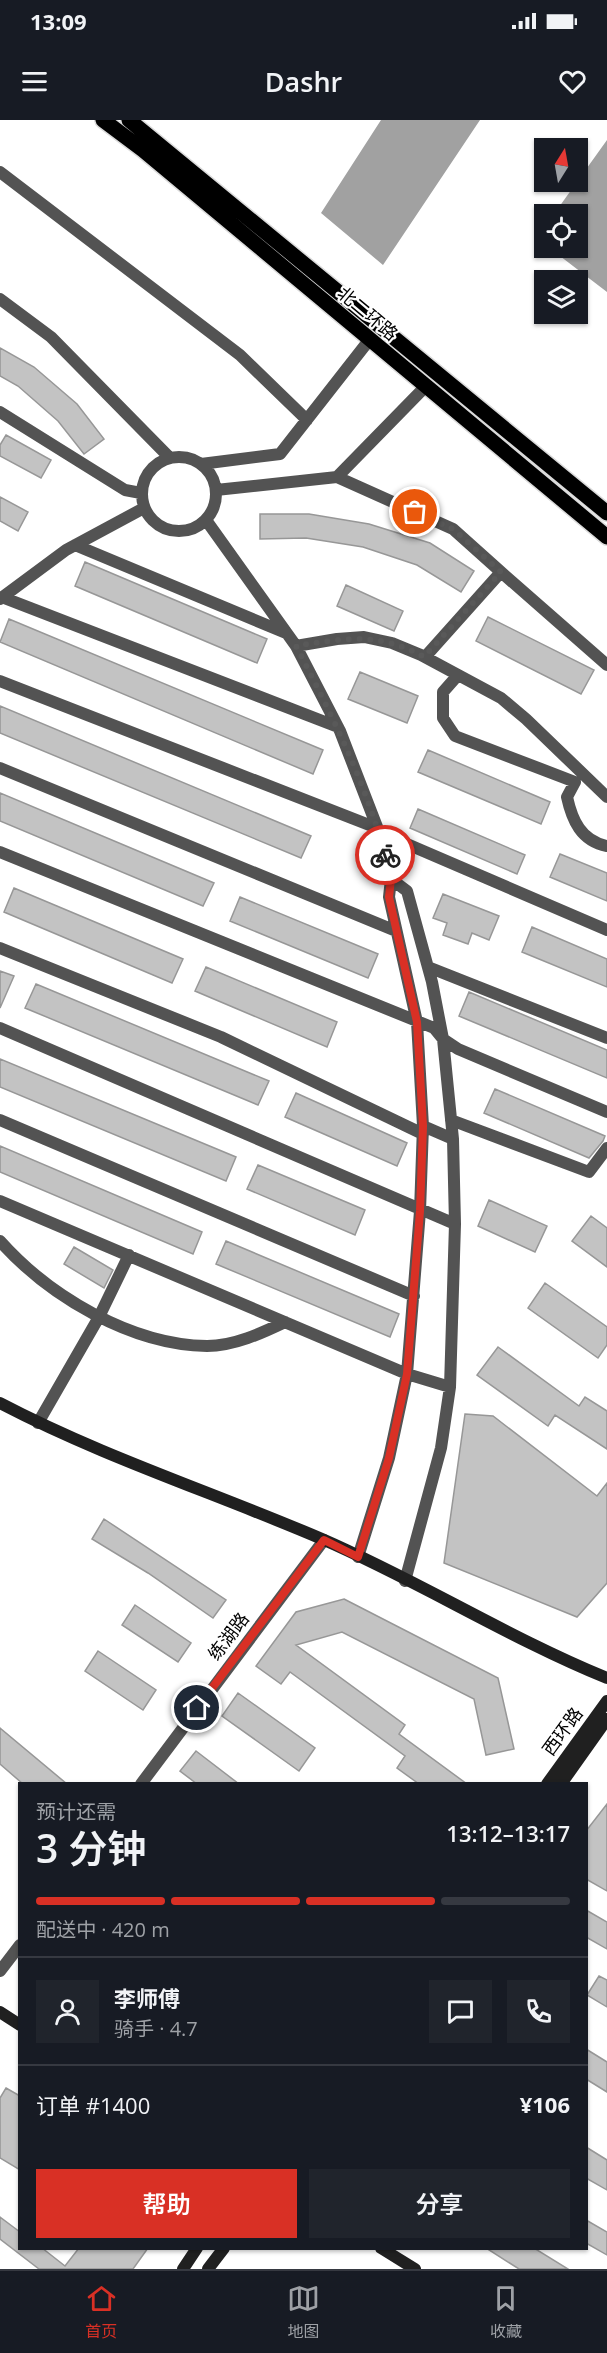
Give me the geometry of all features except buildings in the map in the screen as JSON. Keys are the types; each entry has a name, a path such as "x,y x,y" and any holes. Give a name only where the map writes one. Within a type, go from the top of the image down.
{"main road":[{"name":"北二环路","path":"103,120 152,158 607,537"},
{"name":"北二环路","path":"129,120 607,513"}],"street":[{"path":"0,173 240,355 307,420"},
{"path":"0,299 51,337 170,458"},
{"path":"201,464 280,454 370,339"},
{"path":"337,477 426,386"},
{"path":"1,414 125,490 141,493"},
{"path":"170,458 186,458 201,464 211,476 216,490 214,506 206,520 194,529 179,532 165,529 152,521 144,508 141,493 150,471 170,458"},
{"path":"216,490 337,477 453,529 607,664"},
{"path":"1,598 75,545 144,508"},
{"path":"206,520 296,646 338,727 378,830 391,879 389,897 417,1022 423,1130 420,1211 407,1374 389,1458 358,1557"},
{"path":"75,545 286,633"},
{"path":"424,657 501,572"},
{"path":"1,598 338,727"},
{"path":"296,646 364,637 392,643 424,657 501,698 607,797"},
{"path":"458,675 443,692 443,718 455,736 575,782 567,797 570,812 580,832 599,844 607,846"},
{"path":"0,681 378,830 607,930"},
{"path":"0,768 396,931"},
{"path":"0,852 434,1028 443,1039 458,1049 607,1112"},
{"path":"391,879 407,891 428,967 443,1039 453,1139 455,1224 450,1387 439,1460 405,1581"},
{"path":"0,948 221,1037 423,1130 453,1139"},
{"path":"428,967 607,1038"},
{"path":"0,1028 420,1211 455,1224"},
{"path":"0,1120 414,1296"},
{"path":"451,1120 589,1172 607,1148"},
{"path":"0,1201 407,1374 450,1387"},
{"path":"0,1241 16,1259 45,1284 99,1317 169,1340 207,1346 259,1334 285,1322"},
{"path":"38,1423 99,1317 129,1256"},
{"path":"0,1403 38,1423 324,1540 561,1659 607,1678"},
{"name":"练湖路","path":"142,1782 324,1540"},
{"name":"西环路","path":"548,1782 607,1701"},
{"name":"西环路","path":"562,1782 607,1719"},
{"path":"0,1971 18,1948"},
{"path":"0,2012 18,2024"},
{"path":"183,2269 196,2250"},
{"path":"208,2269 222,2250"},
{"path":"384,2250 415,2269"}],"shaded area":[{"path":"381,120 480,120 383,265 321,213"},
{"path":"607,140 607,292 588,277 588,270 578,270 563,258 588,258 588,204 561,204 570,192 588,192 588,167"}],"way so far":[{"path":"385,855 340,731 296,646 364,637 392,643 424,657 501,572 453,529 415,512"}],"route":[{"path":"197,1708 324,1540 358,1557 389,1458 407,1374 419,1230 423,1126 417,1022 389,897 391,879 385,855"}]}
